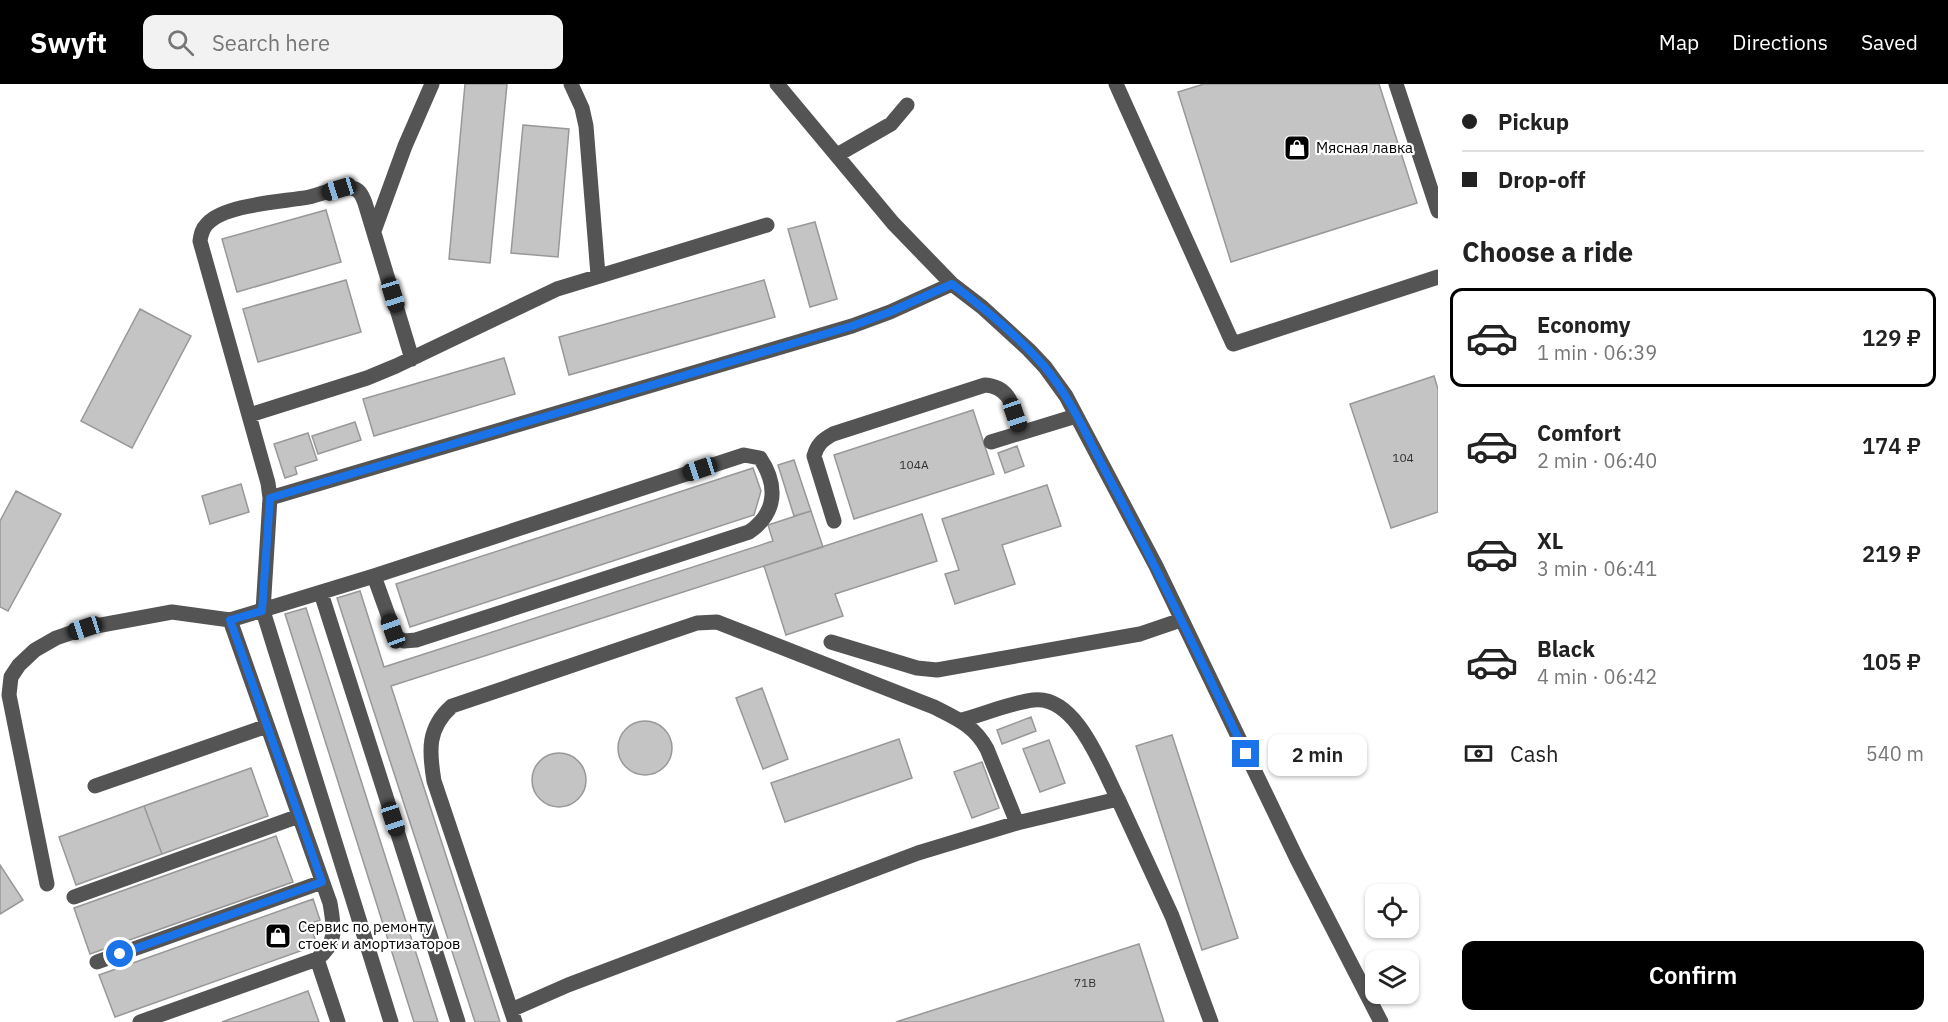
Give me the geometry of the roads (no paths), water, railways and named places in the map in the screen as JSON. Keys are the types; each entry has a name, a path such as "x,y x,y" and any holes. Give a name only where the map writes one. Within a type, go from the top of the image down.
{"lane":[{"path":"374,231 405,146 432,84"},
{"path":"571,84 582,108 586,126 598,275"},
{"path":"777,84 893,223 952,284 982,307 1029,350 1045,367 1066,396 1156,566 1297,859 1381,1022"},
{"path":"1116,84 1233,344 1438,278"},
{"path":"1396,84 1438,211"},
{"path":"837,155 891,124 907,105"},
{"path":"391,1022 262,611 270,498 264,466 200,241 207,223 218,216 247,206 318,195 352,187 360,192 412,358"},
{"path":"250,415 367,378 557,289 767,225"},
{"path":"270,498 852,326 890,312 952,284"},
{"path":"834,521 814,456 823,440 833,434 985,385 1003,390 1008,397 1021,433"},
{"path":"991,442 1076,416"},
{"path":"47,884 9,695 11,677 19,665 35,650 56,638 85,628 172,612 230,620 374,576 744,455 760,458 772,490 771,507 757,527 749,532 416,640 404,641 396,637 374,576"},
{"path":"321,593 458,1022"},
{"path":"140,1022 317,959 327,951 332,941 334,924 330,903 230,620"},
{"path":"831,642 917,669 937,670 1140,634 1181,620"},
{"path":"1017,823 987,749 981,739 962,720 717,622 697,623 452,706 440,717 433,732 431,747 434,782 513,1016 568,985 918,853 1017,823 1118,799"},
{"path":"962,720 1034,700 1047,700 1060,706 1075,720 1118,799 1172,916 1211,1022"},
{"path":"95,786 267,726"},
{"path":"74,897 299,816"},
{"path":"97,962 322,882"},
{"path":"317,959 338,1022"}],"place":[{"name":"Мясная лавка","path":"1297,148"},
{"name":"Сервис по ремонту стоек и амортизаторов","path":"278,936"}]}
